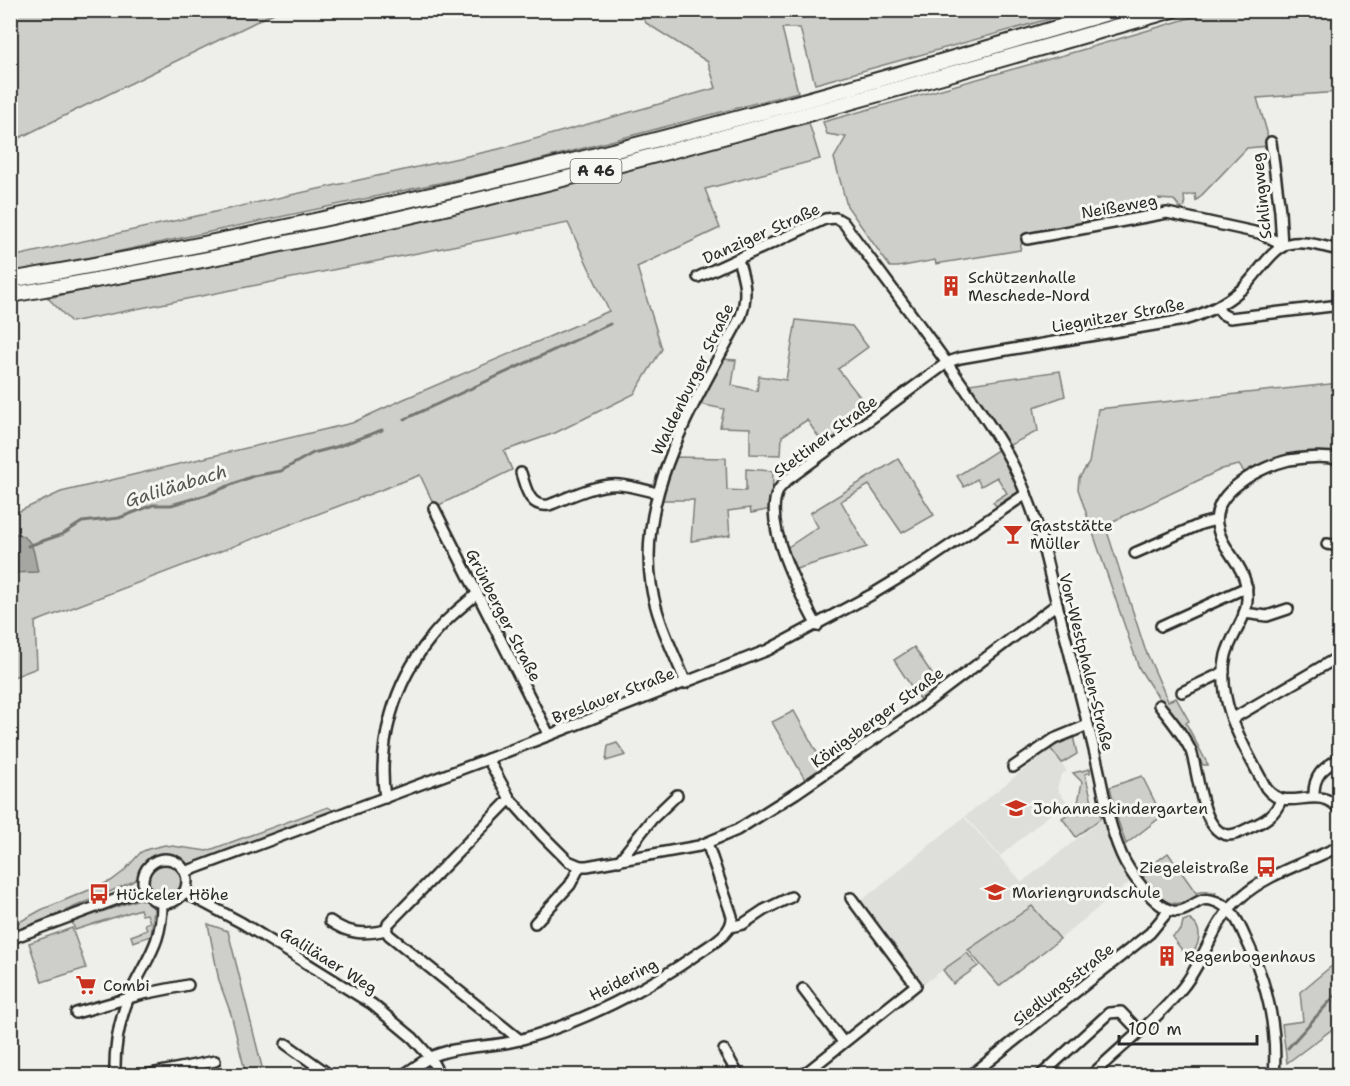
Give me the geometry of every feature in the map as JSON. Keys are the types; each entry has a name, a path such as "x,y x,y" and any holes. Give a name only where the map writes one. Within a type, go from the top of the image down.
{"highway":[{"name":"A 46","path":"10,280 233,240 517,175 788,105 1118,10"},
{"name":"A 46","path":"10,296 236,254 521,190 793,119 1173,10"}],"street":[{"name":"Schlingweg","path":"1271,142 1282,247"},
{"name":"Neißeweg","path":"1027,239 1167,213 1259,233 1274,240 1282,247"},
{"name":"Danziger Straße","path":"698,277 825,219 836,218"},
{"name":"Von-Westphalen-Straße","path":"836,218 843,222 948,362 1010,456 1037,524 1111,825 1121,854 1140,884 1159,904 1169,910"},
{"path":"1282,247 1303,243 1340,250"},
{"name":"Liegnitzer Straße","path":"948,362 1058,340 1177,322 1194,317 1217,306 1249,282 1282,247"},
{"name":"Waldenburger Straße","path":"686,683 661,623 651,584 652,528 657,493 685,422 741,316 746,292 738,260"},
{"path":"1217,306 1222,314 1230,318 1340,305"},
{"name":"Stettiner Straße","path":"816,626 782,548 775,515 778,491 787,480 948,362"},
{"path":"1340,459 1318,457 1287,461 1263,470 1240,484 1224,498 1216,520 1221,538 1241,568 1247,587 1244,614 1228,648 1224,672 1226,700 1232,719 1266,788 1272,795 1281,800 1314,797 1330,801 1340,810"},
{"path":"521,473 532,501 540,506 613,484 657,493"},
{"name":"Breslauer Straße","path":"185,872 488,759 768,650 816,626 924,563 1026,494"},
{"name":"Grünberger Straße","path":"434,508 549,735"},
{"path":"1135,553 1201,524 1216,520"},
{"path":"1327,544 1340,546"},
{"path":"1161,626 1247,587"},
{"path":"385,798 382,780 385,733 400,689 420,650 443,624 477,594"},
{"name":"Königsberger Straße","path":"708,843 737,830 840,764 917,710 1057,604"},
{"path":"1244,614 1266,616 1288,609"},
{"path":"1232,719 1340,656"},
{"path":"1182,692 1224,672"},
{"path":"1159,705 1190,749 1207,815 1215,829 1228,835 1243,831 1271,816 1281,800"},
{"path":"1013,767 1054,739 1088,725"},
{"path":"1314,797 1316,776 1323,768 1340,758"},
{"path":"488,759 510,799 560,855 580,866 619,861 708,843 732,916 730,927"},
{"path":"619,861 652,819 677,795"},
{"path":"510,799 388,924 386,930 421,963 520,1040"},
{"path":"1091,1076 1184,986 1229,909 1239,898 1270,878 1340,846"},
{"path":"169,860 178,864 185,872 187,882 184,892 175,901 162,903 151,899 144,889 144,874 154,862 169,860"},
{"path":"535,923 570,885 580,866"},
{"path":"11,938 144,889"},
{"name":"Galiläaer Weg","path":"184,892 242,923 372,1004 400,1026 430,1057 440,1076"},
{"name":"Heidering","path":"430,1057 446,1052 520,1040 568,1023 643,988 673,971 718,939 730,927 743,924 764,909 791,897"},
{"path":"802,1076 916,985 851,898"},
{"path":"1169,910 1182,910 1206,899 1229,909 1253,952 1268,997 1274,1050 1274,1076"},
{"path":"115,1076 118,1036 129,998 156,945 161,924 162,903"},
{"name":"Siedlungsstraße","path":"970,1076 1150,933 1169,910"},
{"path":"330,921 344,930 358,933 386,930"},
{"path":"76,1013 188,985"},
{"path":"803,989 843,1042"},
{"path":"1040,1076 1109,1013 1121,1012 1138,1030"},
{"path":"286,1044 331,1076"},
{"path":"724,1050 739,1076"},
{"path":"402,1076 430,1057"},
{"path":"140,1076 215,1061"}],"shaded area":[{"path":"11,10 278,10 278,11 11,142"},
{"path":"638,11 1078,11 815,84 800,28 782,28 798,92 500,170 11,273 11,257 499,149 716,88 708,62 646,23"},
{"path":"1213,11 1339,11 1339,92 1257,98 1267,132 1268,146 1247,148 1196,201 1195,194 1184,196 1185,206 1181,209 1174,200 1156,199 1156,211 1023,236 1020,250 936,264 935,260 890,267 847,206 834,158 846,137 827,134 823,122"},
{"path":"809,123 820,159 705,189 720,228 637,267 662,349 634,394 555,433 504,451 512,470 435,507 420,475 35,622 37,668 11,678 11,573 18,572 14,533 11,534 11,515 61,492 352,423 609,311 568,223 71,322 48,298 475,207"},
{"path":"796,320 852,326 868,347 838,369 872,412 824,445 807,420 782,436 781,455 750,454 750,428 720,427 724,409 699,404 722,359 736,360 732,385 757,391 759,376 786,380"},
{"path":"1060,371 1065,396 1034,407 1038,431 1008,446 969,384"},
{"path":"1339,383 1339,453 1291,456 1268,462 1245,473 1239,465 1222,469 1105,525 1145,649 1168,701 1176,698 1189,721 1186,723 1208,765 1203,765 1139,668 1078,489 1079,478 1089,463 1098,409"},
{"path":"999,449 1018,492 996,506 993,502 1007,493 997,477 981,486 977,479 964,487 957,476"},
{"path":"674,457 726,458 727,490 746,491 746,469 773,471 772,509 751,513 750,508 728,511 730,535 691,541 694,500 659,500"},
{"path":"898,459 934,515 902,533 869,485 841,501 867,547 793,570 785,549 818,527 810,513"},
{"path":"11,534 21,535 30,543 38,572 11,573"},
{"path":"914,647 940,686 920,700 894,660"},
{"path":"794,711 826,769 807,783 772,722"},
{"path":"1073,736 1077,754 1062,763 1050,748"},
{"path":"617,743 626,755 606,761 608,746"},
{"name":"Johanneskindergarten","path":"1050,749 1067,771 1061,775 1057,789 1066,801 1000,856 965,816"},
{"path":"1090,769 1090,773 1085,774 1095,813 1100,813 1101,818 1076,837 1062,818 1077,808 1082,782 1073,773"},
{"path":"1142,776 1162,816 1126,844 1110,787"},
{"path":"328,807 334,811 197,864 163,855 157,856 148,861 136,880 132,882 15,931 12,926 41,910 111,881 123,872 141,852 148,849 165,845 207,851"},
{"name":"Mariengrundschule","path":"964,817 1022,882 1105,817 1113,851 1131,881 1060,939 1032,907 923,984 860,902"},
{"path":"1168,853 1196,893 1216,892 1215,895 1197,896 1187,901 1173,903 1157,895 1142,880 1144,877 1141,873"},
{"path":"165,865 177,870 182,882 177,894 165,899 153,894 148,882 153,870"},
{"path":"139,899 148,902 154,909 151,936 133,942 131,936 147,930 145,924 150,922 147,914 142,915 140,909 75,930 72,922"},
{"path":"1032,906 1060,939 999,986 968,950"},
{"path":"1188,919 1197,927 1199,937 1198,943 1188,958 1172,937 1181,930 1183,921"},
{"path":"208,924 228,931 264,1075 246,1075 231,1014 219,981"},
{"path":"72,928 86,968 42,982 29,943"},
{"path":"967,953 978,966 953,984 943,970"},
{"path":"1339,960 1339,1024 1287,1063 1282,1024 1303,1021 1300,992"},
{"path":"307,1064 322,1075 294,1076"}],"waterway":[{"name":"Galiläabach","path":"405,419 610,324"},
{"name":"Galiläabach","path":"28,546 63,534 82,522 119,518 153,505 171,505 206,495 253,476 281,471 313,453 382,430"},
{"path":"1288,1048 1340,990"},
{"path":"1250,1076 1260,1069"}],"place":[{"name":"Schützenhalle Meschede-Nord","path":"951,286"},
{"name":"Gaststätte Müller","path":"1013,534"},
{"name":"Johanneskindergarten","path":"1016,808"},
{"name":"Ziegeleistraße","path":"1266,867"},
{"name":"Mariengrundschule","path":"995,892"},
{"name":"Hückeler Höhe","path":"99,894"},
{"name":"Regenbogenhaus","path":"1167,956"},
{"name":"Combi","path":"86,985"}]}
